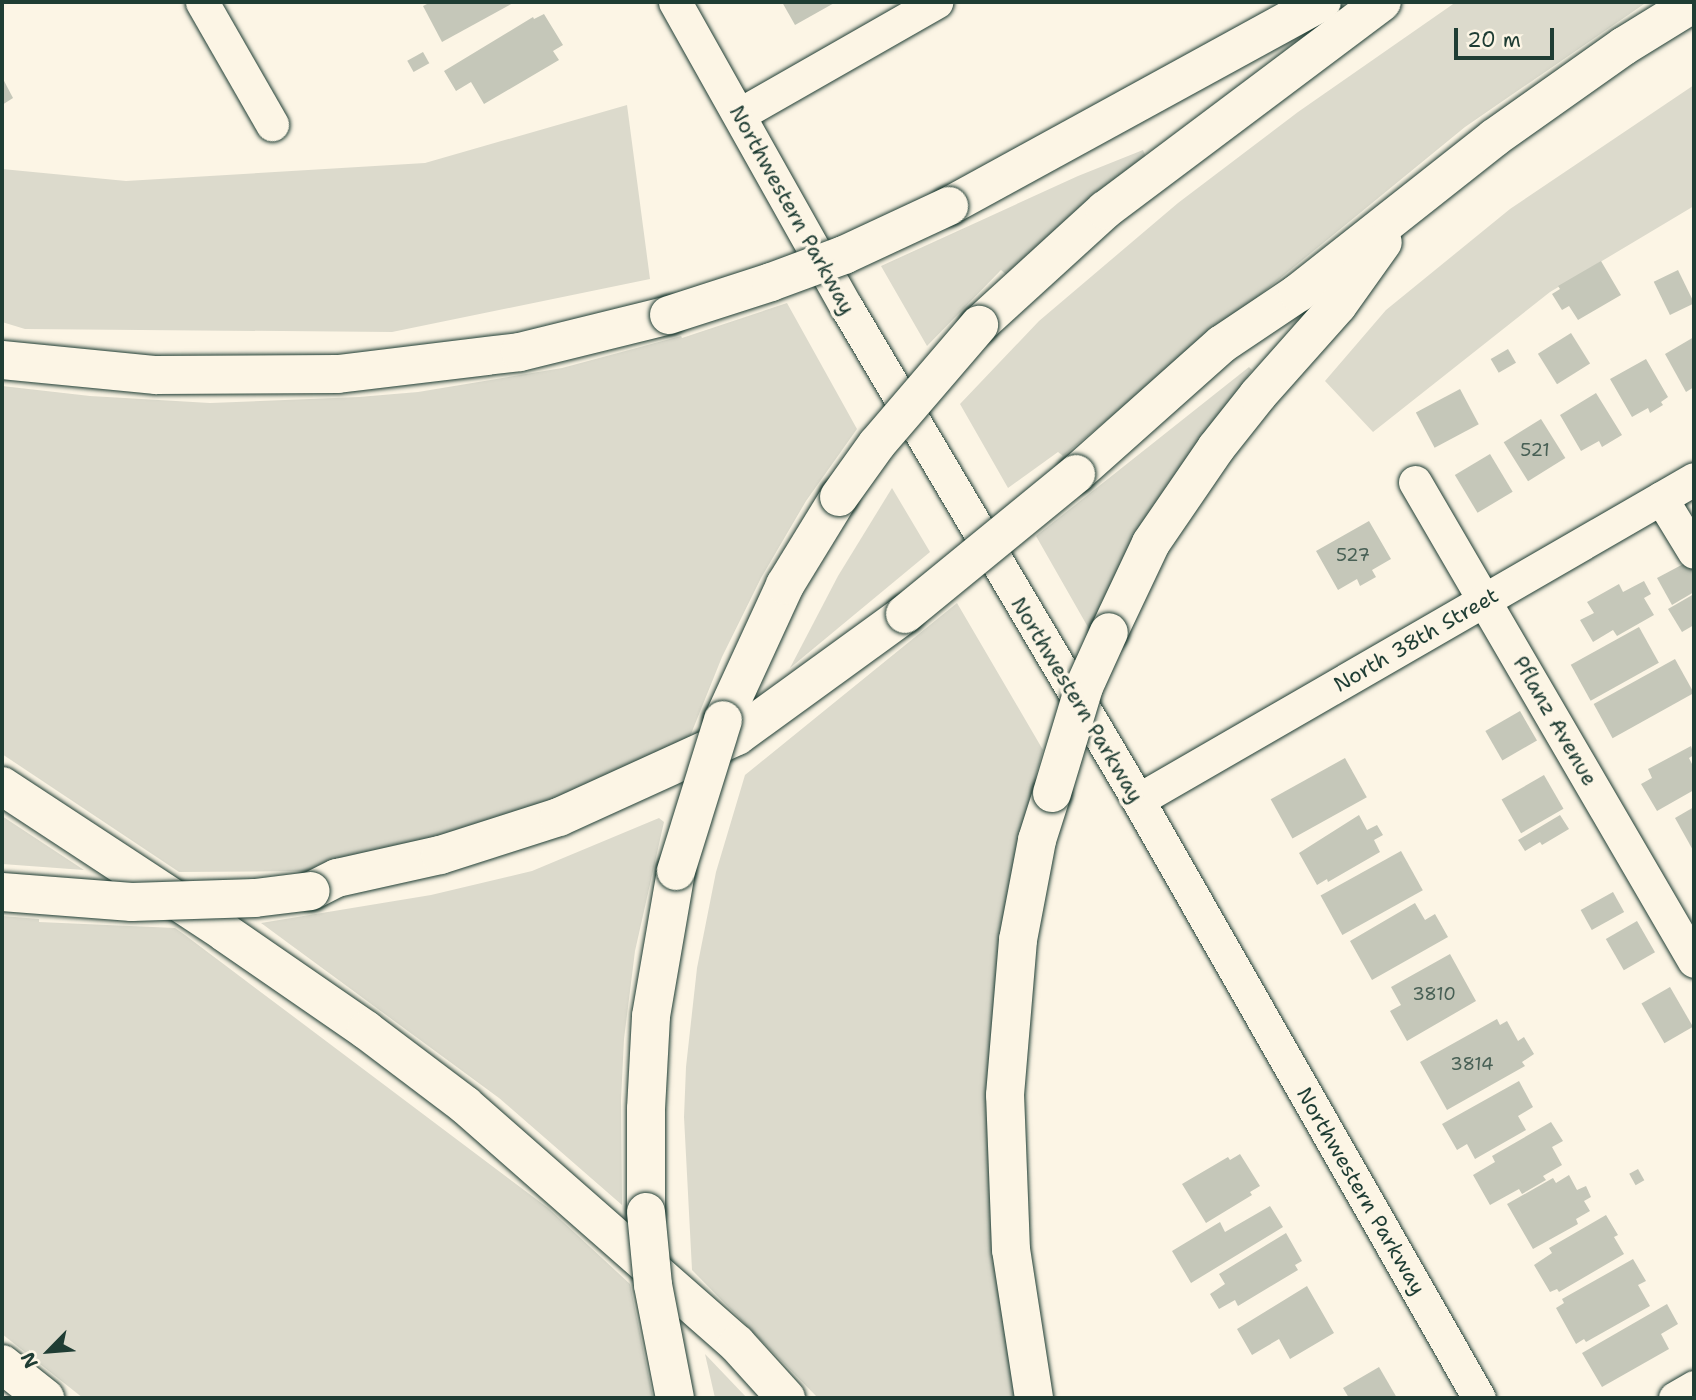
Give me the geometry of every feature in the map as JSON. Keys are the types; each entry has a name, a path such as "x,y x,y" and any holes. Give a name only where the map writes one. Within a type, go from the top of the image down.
{"highway":[{"path":"2,360 156,375 338,374 520,352 669,315 844,255 949,205 1322,2"},
{"path":"675,1398 653,1285 646,1212 646,1109 651,1016 676,871 697,794 723,720 785,585 839,497 886,433 979,325 1105,210 1382,2"},
{"path":"2,892 132,902 255,898 311,891 337,878 440,855 559,817 737,736 905,614 1076,474 1222,344 1298,293 1494,138 1624,46 1694,3"},
{"path":"1034,1398 1011,1250 1005,1095 1018,940 1037,839 1084,687 1151,543 1216,447 1338,305 1411,204"},
{"path":"2,786 224,932 366,1030 465,1105 737,1344 786,1398"},
{"path":"2,806 386,1067 475,1134 616,1258 758,1398"},
{"path":"2,1364 45,1398"}],"street":[{"path":"202,2 272,124"},
{"name":"Northwestern Parkway","path":"675,2 933,458 1138,800 1479,1398"},
{"path":"740,114 936,2"},
{"name":"North 38th Street","path":"1138,800 1694,479"},
{"name":"Pflanz Avenue","path":"1415,482 1694,961"},
{"path":"1661,498 1694,552"},
{"path":"1675,1398 1694,1387"}],"shaded area":[{"path":"1456,2 1647,2 1465,127 1063,456 1058,452 1008,488 960,404 1039,321 1178,203 1298,112"},
{"path":"1694,85 1694,206 1550,292 1373,432 1325,381 1386,310 1510,209"},
{"path":"627,105 650,279 392,332 25,329 2,322 2,169 126,181 425,163"},
{"path":"1143,150 1146,157 1008,276 1001,270 927,346 881,266 1078,176"},
{"path":"787,303 857,429 806,501 761,578 722,657 689,739 572,797 318,871 179,872 2,754 2,386 90,396 210,403 418,392 562,368 681,336 682,338"},
{"path":"1249,367 1252,370 1185,466 1089,629 1036,536"},
{"path":"892,488 930,552 790,668 838,576"},
{"path":"957,603 1043,750 1020,834 998,1285 1015,1398 818,1398 692,1270 684,1117 686,1067 697,968 716,872 745,775"},
{"path":"2,816 84,870 2,864"},
{"path":"659,818 664,822 635,951 624,1039 621,1100 622,1205 499,1098 261,923 431,895 532,871"},
{"path":"2,916 39,919 39,922 175,928 185,935 548,1208 630,1284 653,1398 83,1398 2,1334"},
{"path":"705,1354 747,1398 715,1398"}],"building":[{"path":"431,2 515,2 442,42 423,6"},
{"path":"782,2 836,2 795,25"},
{"path":"544,14 563,45 553,51 559,60 484,104 471,82 456,91 444,71 533,17 534,19"},
{"path":"423,52 429,63 414,72 407,61"},
{"path":"2,77 13,98 2,105"},
{"path":"1601,261 1621,295 1578,320 1569,306 1562,310 1552,294 1560,289 1558,286"},
{"path":"1678,270 1694,303 1670,315 1654,282"},
{"path":"1571,333 1590,364 1557,384 1538,354"},
{"path":"1694,337 1694,387 1686,392 1665,354"},
{"path":"1508,349 1516,363 1499,373 1491,359"},
{"path":"1646,359 1668,397 1661,402 1663,405 1650,413 1648,408 1632,417 1610,379"},
{"path":"1460,389 1479,424 1435,448 1416,412"},
{"path":"1596,393 1622,435 1602,447 1599,441 1581,451 1560,415"},
{"path":"1541,419 1565,458 1528,481 1504,442"},
{"path":"1490,454 1513,492 1478,513 1455,475"},
{"path":"1369,521 1391,559 1372,570 1376,577 1360,586 1357,579 1338,590 1316,551"},
{"path":"1689,561 1694,571 1694,592 1672,605 1657,578"},
{"path":"1644,581 1651,594 1644,598 1654,615 1617,636 1613,630 1593,642 1580,620 1594,613 1587,602 1619,584 1623,592"},
{"path":"1694,594 1694,625 1682,632 1668,609"},
{"path":"1639,627 1659,663 1591,701 1571,665"},
{"path":"1675,659 1694,693 1613,738 1594,704"},
{"path":"1520,711 1537,740 1502,760 1485,731"},
{"path":"1691,746 1694,755 1689,758 1694,768 1694,790 1657,811 1641,784 1652,778 1648,769"},
{"path":"1345,758 1367,797 1292,839 1271,799"},
{"path":"1544,775 1564,809 1521,833 1502,799"},
{"path":"1694,807 1694,852 1675,818"},
{"path":"1359,815 1367,830 1377,825 1383,835 1374,840 1380,852 1328,882 1327,879 1317,885 1299,853"},
{"path":"1560,815 1569,829 1542,845 1540,842 1525,851 1518,840"},
{"path":"1401,851 1423,890 1342,935 1321,896"},
{"path":"1613,892 1624,912 1592,930 1581,910"},
{"path":"1415,903 1425,920 1435,914 1448,937 1372,980 1350,941"},
{"path":"1637,921 1655,952 1624,970 1606,939"},
{"path":"1450,954 1476,1001 1407,1041 1390,1011 1401,1005 1391,987"},
{"path":"1670,987 1693,1027 1664,1043 1641,1003"},
{"path":"1497,1019 1500,1025 1507,1021 1518,1041 1524,1037 1534,1054 1522,1062 1525,1066 1447,1110 1420,1062"},
{"path":"1519,1081 1533,1107 1518,1116 1526,1130 1475,1159 1467,1144 1457,1150 1442,1124"},
{"path":"1551,1122 1563,1141 1552,1147 1562,1165 1543,1176 1546,1180 1522,1194 1519,1189 1490,1205 1473,1175 1495,1162 1492,1156"},
{"path":"1240,1154 1260,1186 1250,1192 1252,1195 1206,1223 1182,1184 1228,1157 1230,1160"},
{"path":"1638,1169 1644,1180 1636,1185 1629,1174"},
{"path":"1569,1175 1577,1190 1586,1186 1591,1197 1584,1201 1590,1211 1576,1219 1578,1224 1533,1249 1507,1204 1553,1178 1556,1183"},
{"path":"1270,1206 1283,1227 1191,1283 1172,1251 1220,1222 1225,1232"},
{"path":"1606,1215 1618,1235 1614,1237 1624,1254 1559,1292 1557,1289 1550,1292 1534,1265 1552,1253 1549,1248"},
{"path":"1286,1233 1302,1261 1295,1265 1298,1270 1238,1306 1235,1300 1219,1309 1210,1294 1225,1284 1219,1274"},
{"path":"1633,1259 1646,1281 1638,1285 1650,1306 1586,1342 1584,1339 1576,1344 1556,1308 1564,1303 1562,1299"},
{"path":"1307,1286 1334,1333 1290,1359 1279,1339 1252,1355 1237,1329"},
{"path":"1667,1304 1678,1324 1661,1334 1669,1349 1602,1387 1582,1353"},
{"path":"1379,1367 1397,1398 1349,1398 1343,1388"}]}
